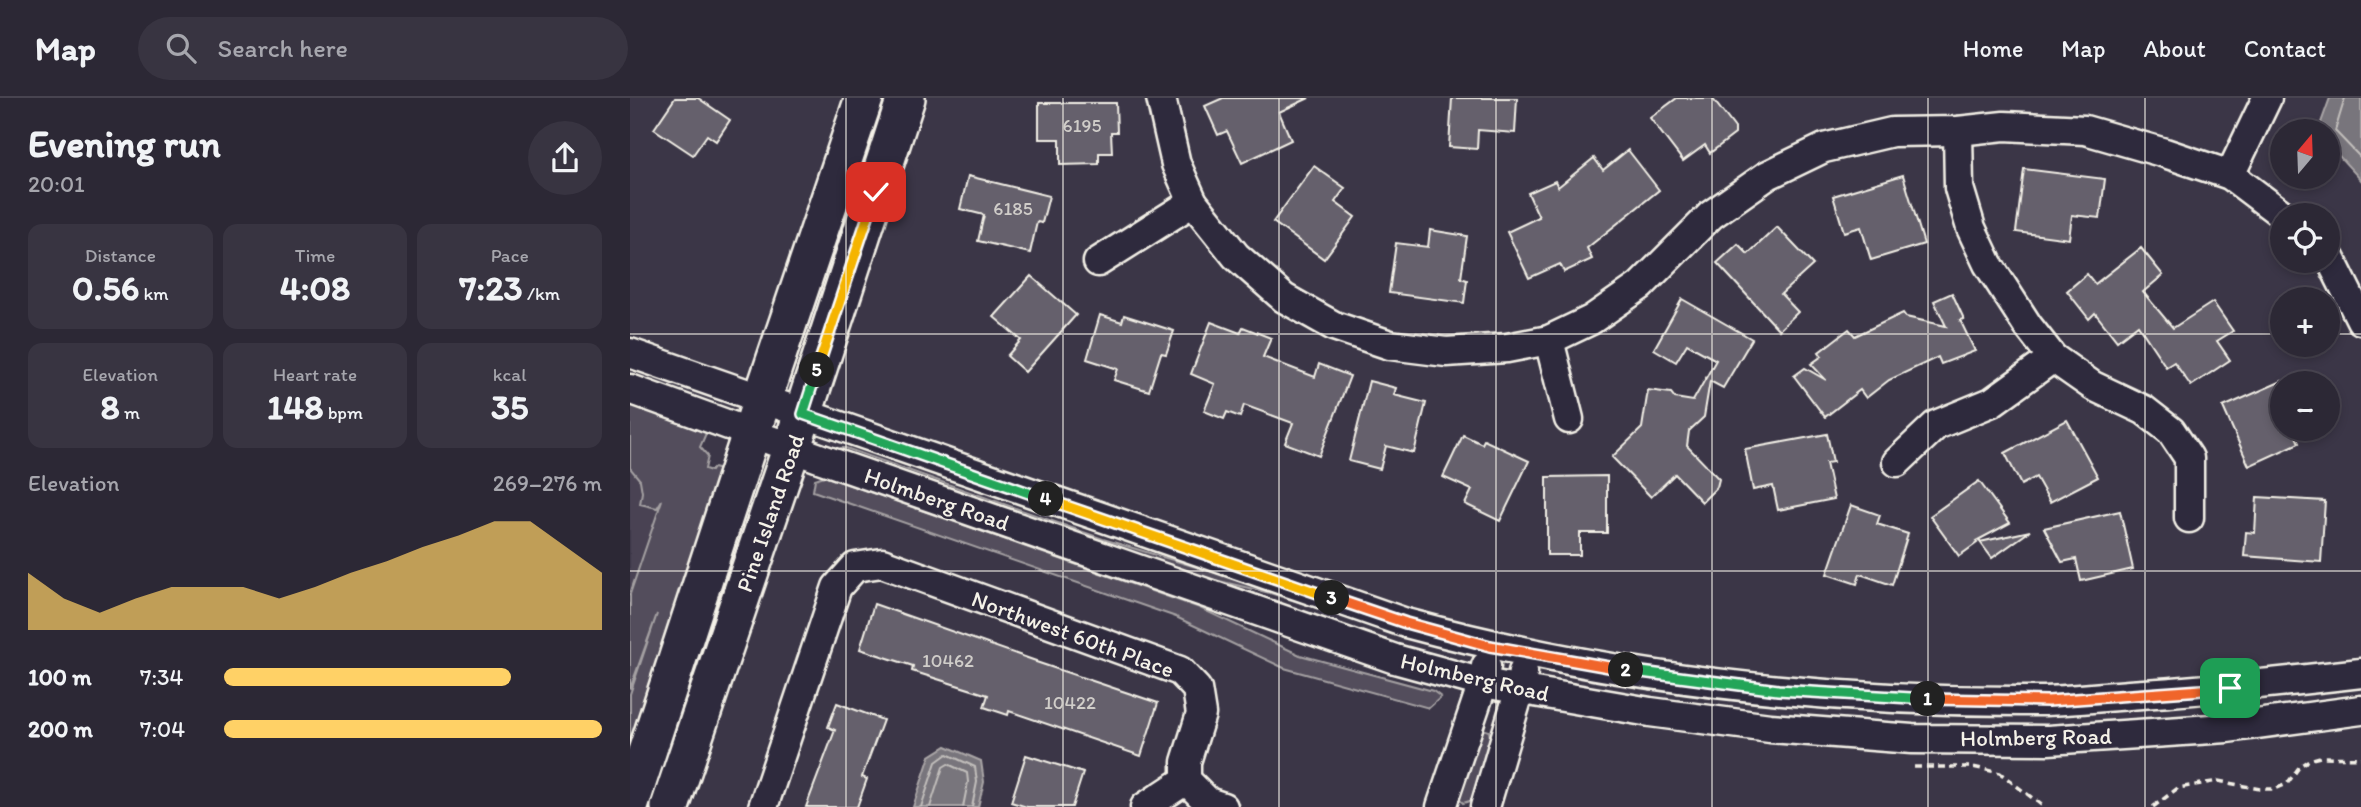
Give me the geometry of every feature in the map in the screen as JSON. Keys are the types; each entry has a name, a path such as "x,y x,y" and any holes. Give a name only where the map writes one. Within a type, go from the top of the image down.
{"main road":[{"name":"Pine Island Road","path":"630,804 756,416 864,98"},
{"name":"Pine Island Road","path":"670,807 906,98"}],"street":[{"path":"1161,98 1175,164 1193,202 1236,256 1284,298 1334,326 1390,345 1446,352 1507,348 1549,340 1591,320 1640,286 1711,215 1768,175 1824,148 1892,132 1958,131 2004,126 2085,130 2230,175 2270,205"},
{"path":"2230,175 2267,98"},
{"path":"1958,131 1959,188 1971,228 1988,264 2028,326 2053,358 2093,386 2144,410 2171,431 2189,458 2189,517"},
{"path":"1098,262 1193,202"},
{"path":"2361,287 2328,254 2361,320"},
{"path":"1549,340 1569,419"},
{"name":"Holmberg Road","path":"630,353 756,416 1382,654 1483,683 1650,712 1770,728 1912,739 2048,740 2213,729 2361,710"},
{"path":"1897,462 1936,425 1992,402 2053,358"},
{"name":"Holmberg Road","path":"630,389 756,416"},
{"name":"Holmberg Road","path":"797,431 1406,623 1490,646 1657,676 1778,690 1909,699 2048,701 2230,688 2361,673"},
{"name":"Northwest 60th Place","path":"763,807 837,587 855,568 882,563 1180,671 1197,689 1201,714 1186,762 1186,780"},
{"path":"1442,807 1483,683 1490,646"},
{"path":"1485,807 1520,690 1527,652"},
{"path":"1145,807 1186,780 1208,802 1223,807"}],"path":[{"path":"2153,807 2178,788 2218,781 2275,789 2287,784 2300,766 2309,760 2320,757 2361,758"},
{"path":"1914,767 1973,767 2000,773 2044,807"}],"shaded area":[{"path":"630,403 707,431 700,447 708,456 705,469 725,471 630,752 630,694 657,614 630,689 630,594 662,500 657,508 640,504 640,480 630,468"},
{"path":"630,436 666,488 630,594"},
{"path":"841,448 1103,539 1362,617 1354,620 1270,593 1185,573 842,451"},
{"path":"824,476 1200,608 1300,655 1433,691 1441,697 1429,708 1284,668 1176,617 813,491 815,479"},
{"path":"1480,728 1489,731 1490,737 1473,800 1463,803 1460,800 1460,792"}],"water":[{"path":"2330,98 2361,98 2361,180 2340,157 2340,119 2322,119"},
{"path":"946,746 981,761 984,782 978,807 913,807 930,756"}],"building":[{"path":"675,98 698,98 730,120 716,141 707,135 693,155 654,129"},
{"path":"1223,98 1309,98 1279,112 1291,140 1242,163 1227,131 1218,135 1205,106"},
{"path":"1452,98 1517,98 1515,133 1478,130 1477,149 1449,147"},
{"path":"1677,98 1712,98 1735,128 1735,134 1710,153 1705,145 1683,161 1650,118"},
{"path":"1039,103 1116,103 1117,132 1111,132 1112,153 1099,153 1099,164 1060,165 1060,139 1039,139"},
{"path":"1628,150 1659,190 1587,248 1592,259 1564,272 1560,264 1529,278 1507,232 1539,217 1528,193 1555,181 1558,187 1594,158 1603,170"},
{"path":"1314,166 1345,188 1335,202 1355,217 1324,259 1273,222"},
{"path":"2024,169 2105,179 2100,218 2072,215 2069,239 2016,232"},
{"path":"1903,175 1924,244 1871,260 1861,227 1844,232 1833,196"},
{"path":"968,176 1049,196 1042,223 1037,222 1030,253 978,241 984,215 960,209"},
{"path":"1777,227 1813,265 1781,294 1798,312 1779,330 1717,263 1738,244 1748,254"},
{"path":"1430,230 1467,236 1461,278 1467,280 1464,303 1389,293 1396,243 1428,247"},
{"path":"2141,248 2163,275 2143,292 2173,328 2213,302 2233,331 2217,341 2230,360 2191,386 2174,362 2166,367 2138,325 2117,341 2095,313 2089,319 2067,291 2087,274 2095,284"},
{"path":"1031,276 1076,315 1025,372 1007,356 1021,340 994,317"},
{"path":"1952,293 1964,319 1960,320 1975,351 1941,364 1938,357 1889,380 1866,398 1860,390 1825,417 1794,376 1805,368 1826,380 1811,364 1822,356 1819,352 1849,329 1855,336 1903,313 1906,317 1946,326 1934,301"},
{"path":"1682,299 1752,339 1723,388 1710,381 1704,417 1689,431 1687,446 1719,479 1717,487 1702,502 1675,474 1651,497 1612,457 1642,428 1648,390 1671,393 1675,398 1693,401 1716,360 1687,344 1676,362 1654,349"},
{"path":"1100,315 1122,322 1124,315 1174,331 1166,354 1161,353 1149,391 1114,380 1118,369 1087,359"},
{"path":"1211,322 1240,333 1243,327 1271,338 1263,357 1315,377 1319,364 1350,376 1319,456 1285,443 1293,423 1244,405 1240,417 1227,412 1224,419 1204,411 1215,384 1191,374"},
{"path":"1369,381 1396,388 1394,395 1426,403 1414,453 1386,446 1380,469 1349,461"},
{"path":"2270,386 2270,441 2299,443 2249,466 2223,407"},
{"path":"2067,420 2098,477 2050,502 2036,477 2021,485 2005,453"},
{"path":"1827,434 1833,462 1826,463 1834,499 1778,510 1773,486 1753,490 1745,449"},
{"path":"1463,435 1482,444 1484,440 1529,461 1500,521 1465,504 1472,490 1443,477"},
{"path":"1607,476 1607,533 1580,533 1580,555 1547,555 1547,477"},
{"path":"1979,481 2010,523 1976,541 1977,543 1959,556 1930,516"},
{"path":"2257,497 2325,501 2321,562 2244,556 2246,532 2255,533"},
{"path":"1851,505 1880,515 1877,524 1908,534 1892,585 1860,574 1857,584 1827,574"},
{"path":"2120,511 2133,569 2081,581 2076,559 2062,562 2044,528"},
{"path":"2030,531 1992,558 1980,542"},
{"path":"874,604 1158,703 1141,756 1009,711 1008,715 984,707 988,695 912,671 913,666 860,649"},
{"path":"837,703 883,720 862,777 867,779 857,807 806,807 835,730 828,727"},
{"path":"1026,755 1083,773 1072,807 1027,807 1011,802"}],"route":[{"path":"876,192 803,414 833,425 1406,623 1490,646 1657,676 1778,690 1909,699 2048,701 2230,688"}]}
